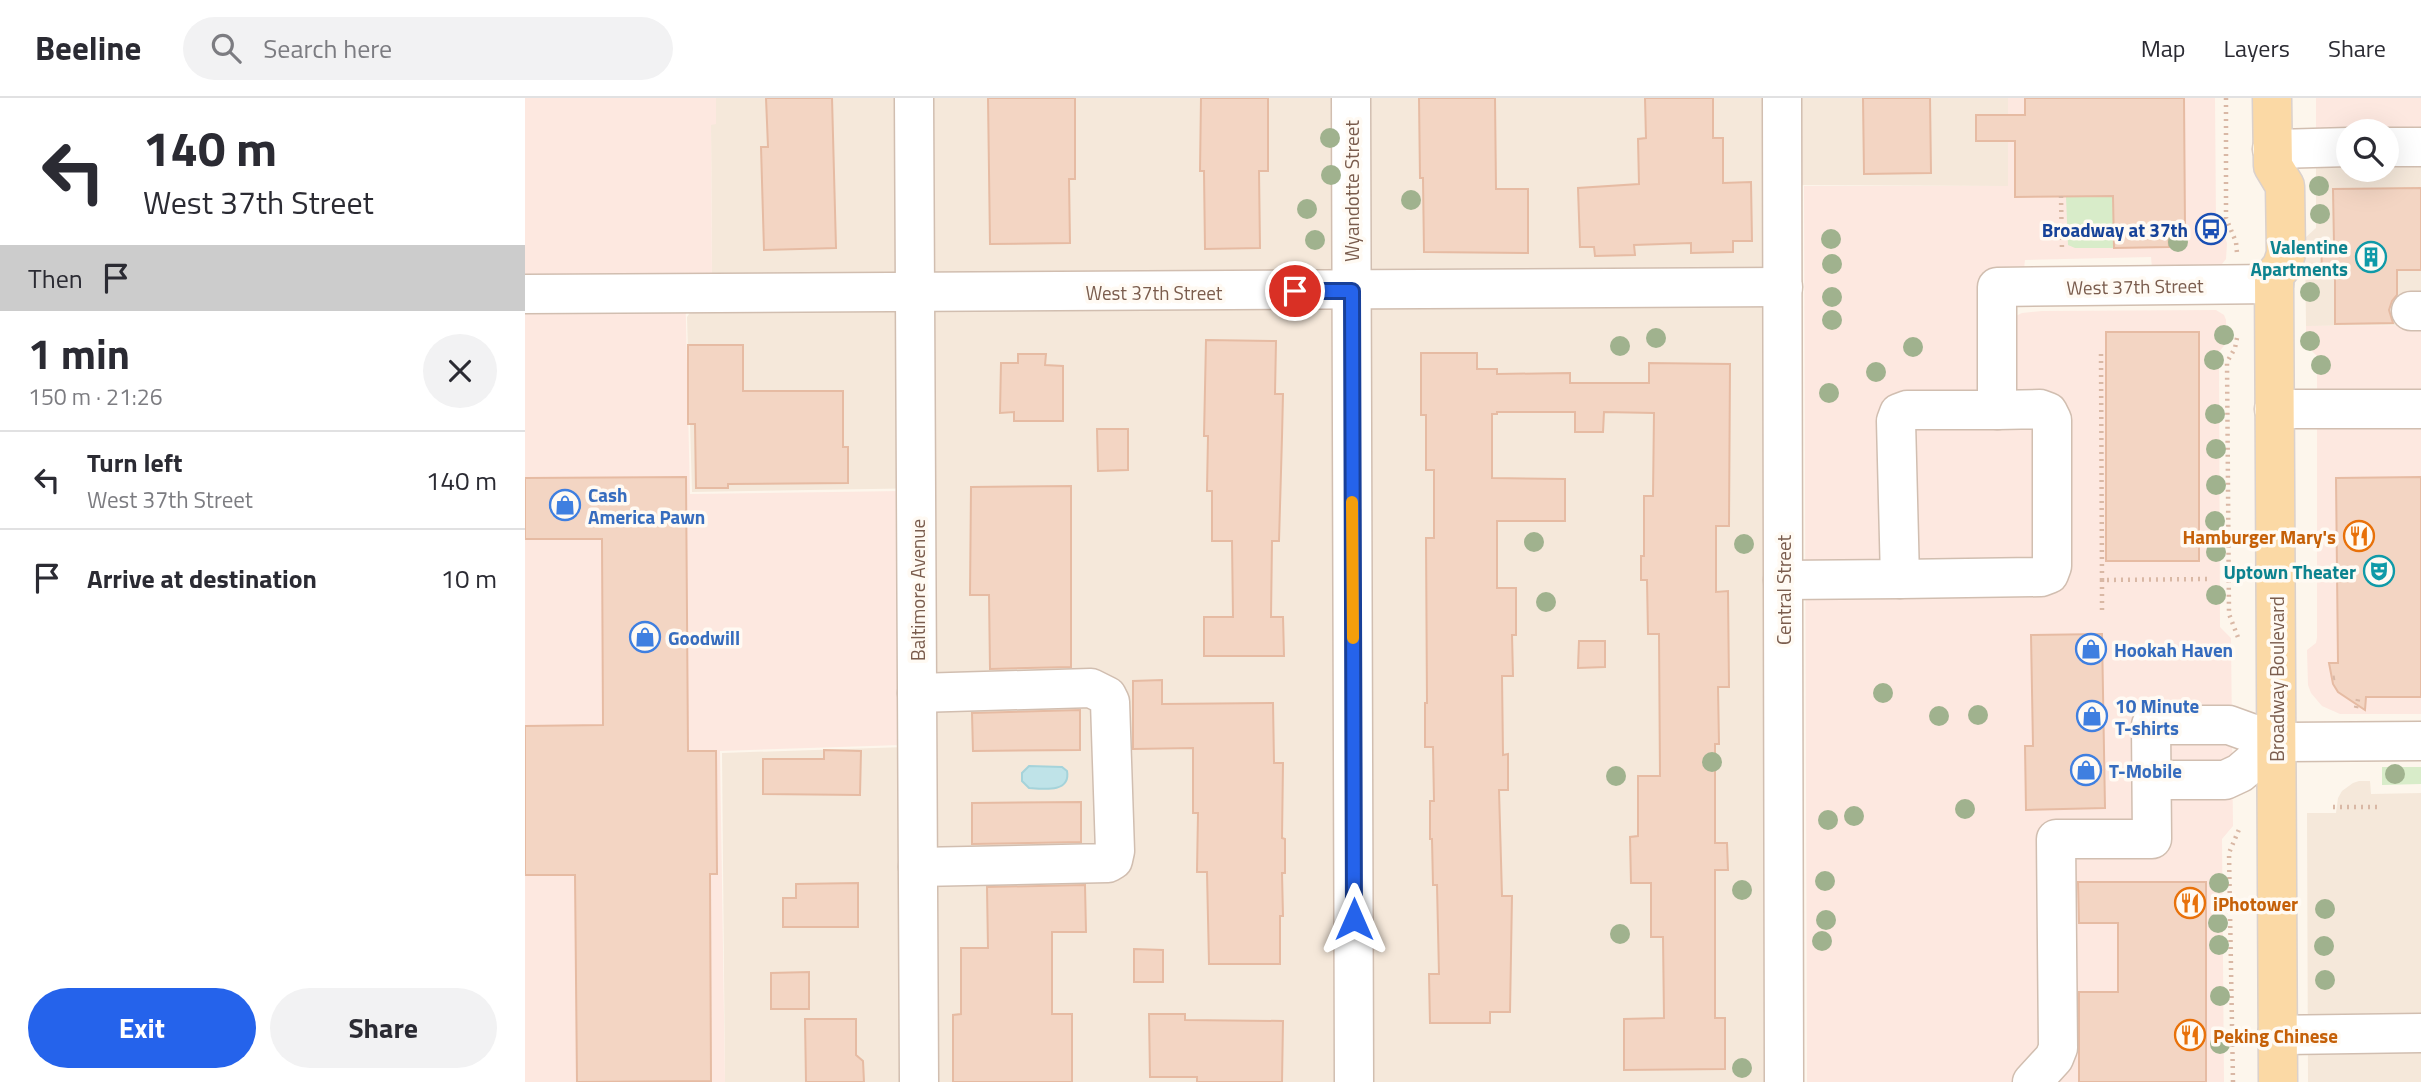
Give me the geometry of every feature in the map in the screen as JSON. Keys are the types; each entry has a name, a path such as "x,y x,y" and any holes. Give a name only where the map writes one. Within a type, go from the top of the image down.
{"main road":[{"name":"Broadway Boulevard","path":"2272,98 2273,157 2285,186 2286,213 2286,254 2274,280 2278,1082"}],"street":[{"name":"Baltimore Avenue","path":"914,98 919,1082"},
{"name":"Wyandotte Street","path":"1351,98 1354,1082"},
{"name":"Central Street","path":"1782,98 1784,1082"},
{"path":"2399,147 2421,147"},
{"path":"2273,157 2336,150"},
{"name":"West 37th Street","path":"1997,410 1997,287 2274,280"},
{"name":"West 37th Street","path":"525,294 1783,287"},
{"path":"1783,580 1900,579 2041,577 2049,573 2052,566 2052,420 2048,412 2040,409 1907,410 1899,413 1896,421 1900,579"},
{"path":"2274,409 2421,409"},
{"path":"917,693 1091,688 1107,696 1110,702 1115,851 1113,860 1108,863 918,867"},
{"path":"2032,1082 2055,1058 2058,1048 2056,839 2152,839 2151,725 2229,725 2276,742 2421,741"},
{"path":"2152,780 2225,780 2241,773 2276,742"},
{"path":"2277,1035 2421,1033"}],"path":[{"path":"2226,98 2226,218 2236,242 2237,265"},
{"path":"2061,196 2062,253"},
{"path":"2237,333 2237,343 2227,362 2228,600 2230,620 2239,643"},
{"path":"2101,354 2102,614"},
{"path":"2102,580 2207,579"},
{"path":"2333,678 2339,677"},
{"path":"2355,708 2359,695"},
{"path":"2333,807 2378,807"},
{"path":"2233,1082 2229,853 2241,824"}],"shaded area":[{"path":"525,98 716,98 716,124 711,125 712,280 685,280 690,494 901,491 901,745 720,751 725,1082 525,1082"},
{"path":"716,98 2008,98 2008,186 1766,185 1771,1082 725,1082 722,753 935,746 934,488 692,492 687,317 712,280 711,124 716,124"},
{"path":"2008,98 2215,98 2216,222 2227,243 2226,259 2218,269 2152,268 2151,257 2025,260 2024,269 1986,330 2022,313 2042,311 2216,310 2224,315 2226,320 2227,342 2219,352 2220,627 2231,638 2233,826 2222,839 2224,1082 1807,1082 1804,186 2008,186"},
{"path":"2316,98 2421,98 2421,131 2399,131 2399,119 2336,119 2336,132 2316,132"},
{"path":"2399,131 2421,131 2421,325 2306,326 2305,238 2316,228 2316,132 2336,132 2336,182 2399,182"},
{"path":"2421,325 2421,714 2340,714 2322,706 2308,685 2307,650 2316,643 2317,638 2317,356 2306,345 2306,326"},
{"path":"2359,781 2370,781 2371,794 2421,793 2421,1082 2308,1082 2307,813 2336,813 2342,791"}],"green space":[{"path":"2113,196 2114,248 2075,248 2068,245 2066,197"},
{"path":"2382,767 2421,767 2421,784 2382,785"}],"water":[{"path":"1029,766 1062,767 1067,771 1067,778 1065,783 1055,788 1029,788 1022,781 1022,773"}],"building":[{"path":"766,98 832,98 836,248 764,250 761,147 768,147"},
{"path":"988,98 1075,98 1075,179 1069,179 1070,243 990,244"},
{"path":"1201,98 1268,98 1268,171 1259,171 1260,248 1205,249 1204,171 1200,171"},
{"path":"1419,98 1495,98 1496,189 1528,189 1528,253 1424,252"},
{"path":"1645,98 1713,98 1713,138 1723,138 1723,183 1751,182 1752,241 1733,241 1733,252 1691,253 1691,243 1634,245 1635,255 1595,256 1594,247 1580,247 1578,188 1639,184 1638,139 1646,138"},
{"path":"1863,98 1930,98 1931,173 1864,174"},
{"path":"2025,98 2184,98 2185,229 2168,229 2169,247 2114,248 2113,196 2015,197 2015,141 1976,141 1976,115 2025,115"},
{"name":"Valentine Apartments","path":"2421,188 2421,270 2397,270 2397,295 2389,310 2393,323 2335,324 2335,270 2322,270 2321,244 2334,244 2333,189"},
{"path":"2106,332 2199,332 2199,561 2106,561"},
{"path":"1206,340 1276,341 1275,394 1283,394 1279,541 1272,541 1271,617 1283,617 1284,656 1204,656 1204,617 1233,617 1232,541 1212,541 1212,491 1207,491 1208,436 1204,436"},
{"path":"688,345 743,345 743,391 843,391 843,447 848,447 848,483 728,484 728,488 696,488 695,424 688,424"},
{"path":"1421,353 1477,353 1477,369 1497,369 1497,374 1570,373 1570,383 1649,383 1649,363 1730,364 1729,526 1716,526 1716,592 1728,591 1729,687 1718,687 1719,744 1715,744 1715,843 1727,843 1728,870 1715,870 1715,1018 1725,1018 1725,1069 1624,1070 1624,1019 1664,1018 1663,937 1651,937 1651,883 1631,883 1630,837 1638,836 1638,776 1660,776 1659,634 1648,634 1647,580 1641,580 1641,556 1644,556 1644,496 1653,496 1654,413 1604,412 1603,432 1575,432 1575,412 1492,414 1492,478 1565,479 1565,521 1497,521 1497,588 1516,588 1516,635 1512,635 1513,676 1502,676 1503,755 1508,754 1508,790 1499,790 1502,896 1512,896 1510,1012 1490,1012 1490,1023 1430,1023 1429,974 1439,974 1437,885 1433,885 1430,839 1430,801 1434,801 1433,747 1425,747 1426,538 1434,538 1434,470 1426,470 1426,415 1421,415"},
{"path":"1018,354 1046,354 1045,365 1063,366 1063,421 1014,421 1014,412 1000,413 1001,363 1018,363"},
{"path":"1097,429 1128,429 1128,470 1098,471"},
{"path":"686,477 688,751 716,751 717,874 710,874 711,1081 577,1082 575,875 525,875 525,726 603,725 602,539 525,539 525,478"},
{"name":"Uptown Theater","path":"2421,477 2421,697 2366,697 2365,710 2338,692 2333,684 2329,663 2338,663 2336,478"},
{"path":"1071,486 1071,667 990,669 989,595 970,595 971,487"},
{"path":"2102,634 2105,808 2026,810 2025,746 2033,746 2031,635"},
{"path":"1579,641 1605,641 1605,667 1578,668"},
{"path":"1162,680 1162,704 1273,703 1274,763 1283,763 1282,838 1285,839 1285,873 1282,873 1280,964 1209,964 1207,872 1197,872 1198,813 1193,813 1193,748 1133,749 1133,681"},
{"path":"1080,710 1080,750 973,751 972,713"},
{"path":"824,750 861,751 860,795 763,794 763,759 824,759"},
{"path":"1081,802 1081,842 972,844 972,803"},
{"path":"2078,882 2206,882 2206,1082 2079,1082 2079,992 2118,992 2118,923 2079,923"},
{"path":"858,883 858,927 783,927 783,898 796,898 796,884"},
{"path":"1085,885 1086,932 1052,932 1052,1014 1072,1014 1072,1082 953,1082 953,1015 961,1014 961,948 988,948 987,887"},
{"path":"1134,949 1163,950 1163,982 1134,982"},
{"path":"809,972 809,1009 771,1009 771,973"},
{"path":"1149,1014 1185,1014 1185,1020 1283,1021 1282,1082 1197,1082 1197,1077 1150,1077"},
{"path":"805,1019 856,1019 856,1055 863,1061 864,1082 806,1082"}],"slow traffic":[{"path":"1352,502 1353,638"}],"place":[{"name":"Broadway at 37th","path":"2211,229"},
{"name":"Valentine Apartments","path":"2371,257"},
{"name":"Cash America Pawn","path":"565,505"},
{"name":"Hamburger Mary's","path":"2359,536"},
{"name":"Uptown Theater","path":"2379,571"},
{"name":"Goodwill","path":"645,637"},
{"name":"Hookah Haven","path":"2091,649"},
{"name":"10 Minute T-shirts","path":"2092,716"},
{"name":"T-Mobile","path":"2086,770"},
{"name":"iPhotower","path":"2190,903"},
{"name":"Peking Chinese","path":"2190,1035"}],"route":[{"path":"1295,291 1352,291 1354,919"}]}
